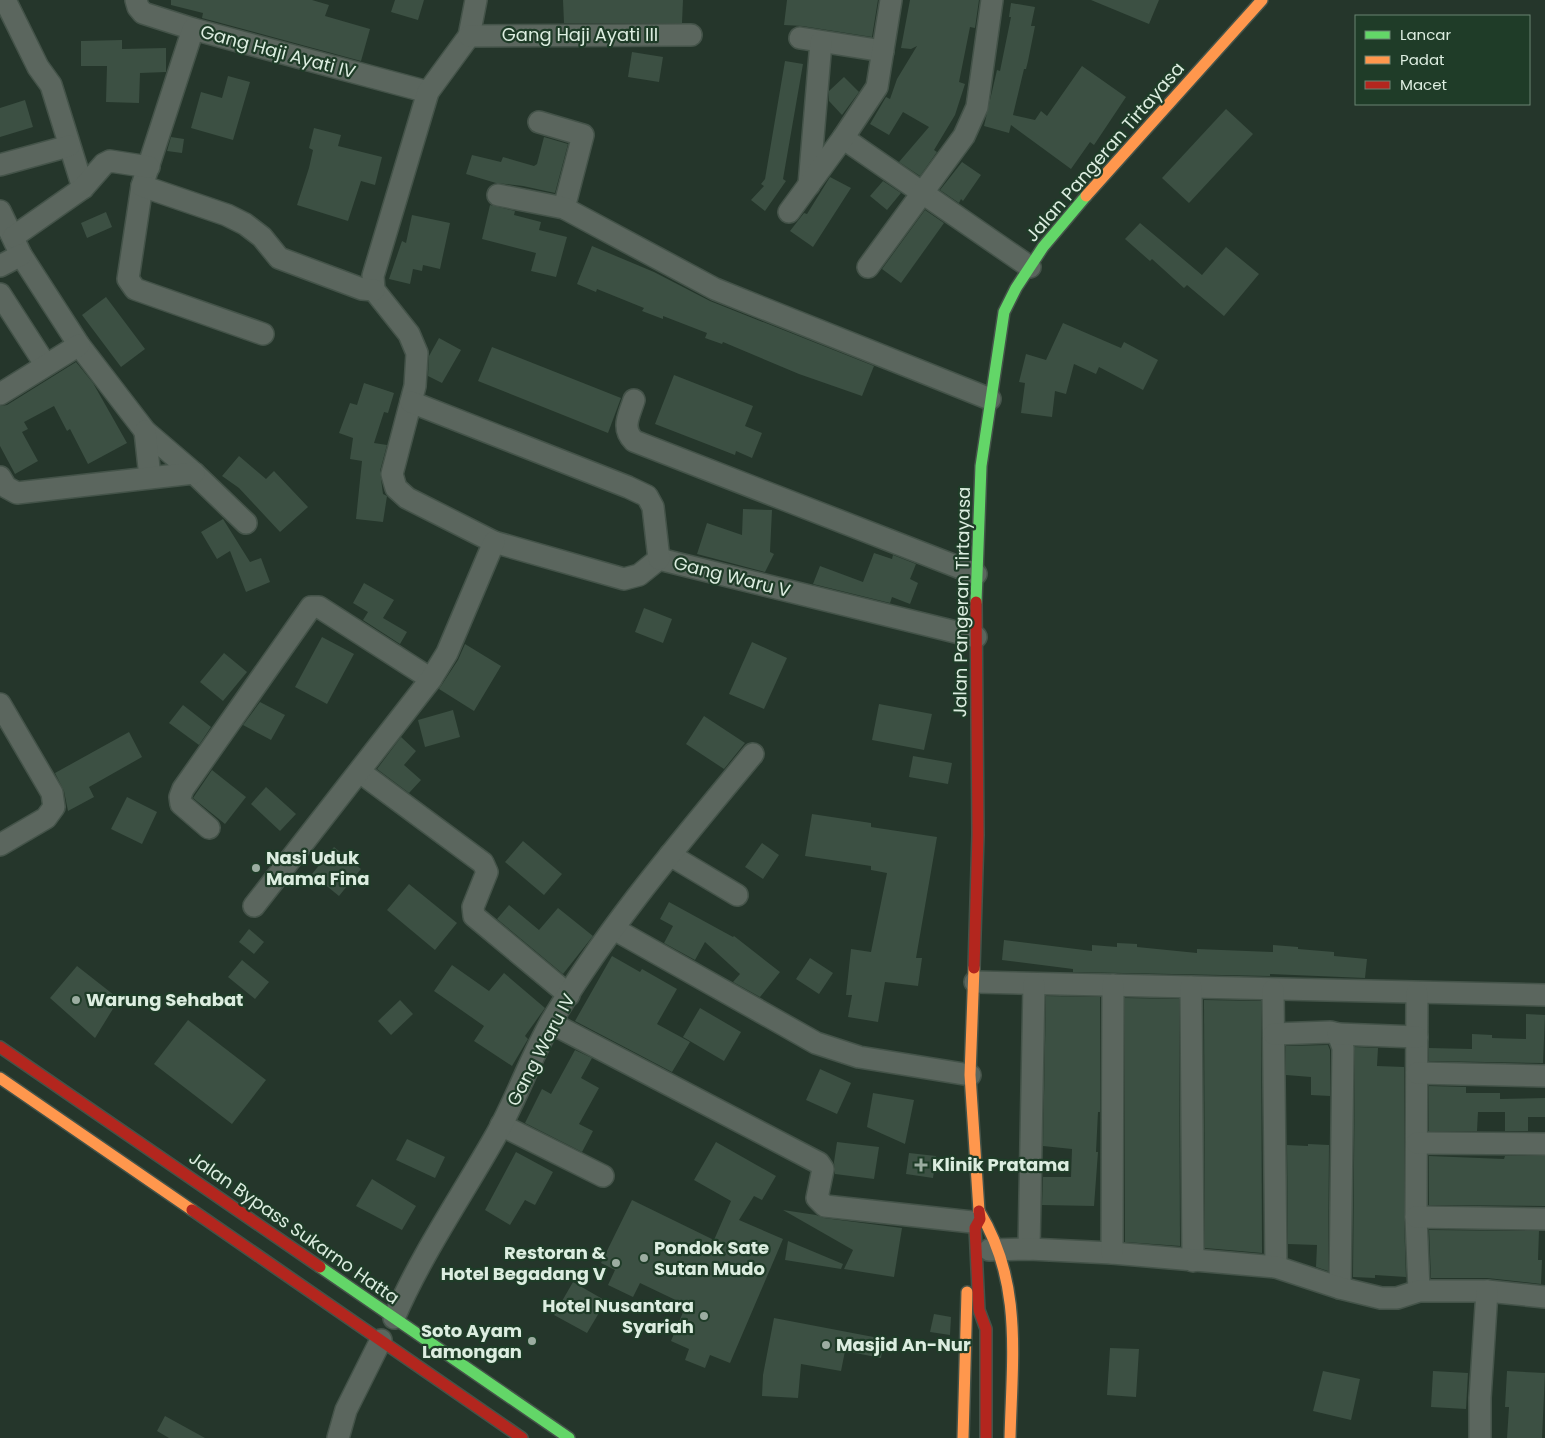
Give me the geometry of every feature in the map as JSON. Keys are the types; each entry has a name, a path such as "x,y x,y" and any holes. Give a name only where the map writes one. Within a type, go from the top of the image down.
{"main road":[{"name":"Jalan Pangeran Tirtayasa","path":"963,1438 965,1317 978,1215 970,1076 975,982 978,807 976,574 981,466 1004,312 1043,247 1088,193 1262,0"},
{"name":"Jalan Bypass Sukarno Hatta","path":"0,1047 45,1093 381,1340 522,1438"},
{"name":"Jalan Bypass Sukarno Hatta","path":"0,1078 45,1093 394,1318 569,1438"},
{"name":"Jalan Pangeran Tirtayasa","path":"978,1215 989,1224 993,1256 1011,1309 1010,1438"},
{"name":"Jalan Pangeran Tirtayasa","path":"978,1215 976,1228 979,1310 986,1329 986,1438"},
{"name":"Jalan Pangeran Tirtayasa","path":"986,1329 993,1312"}],"street":[{"path":"5,0 38,67 51,85 82,188"},
{"name":"Gang Haji Ayati IV","path":"136,0 138,8 143,13 193,29 428,92"},
{"path":"0,266 17,246 82,188 104,164 110,161 146,176 245,224 262,238 279,258 362,290 374,290 373,276 378,256 428,92 469,36 476,0"},
{"path":"789,212 843,138 877,87 891,0"},
{"path":"868,267 964,136 977,107 992,0"},
{"path":"193,29 146,176 128,279 130,285 135,289 263,334"},
{"name":"Gang Haji Ayati III","path":"469,36 691,35"},
{"path":"800,38 884,51"},
{"path":"809,185 821,42"},
{"path":"539,122 583,135 564,208"},
{"path":"843,138 1030,267"},
{"path":"0,165 70,146"},
{"path":"498,195 564,208 716,289 990,398"},
{"path":"0,211 17,246 79,345 145,431 194,473 246,523"},
{"name":"Gang Waru V","path":"374,290 409,334 417,353 415,386 392,474 396,488 407,498 494,542 624,580 639,575 659,559 976,637"},
{"path":"0,294 45,364"},
{"path":"0,394 45,364 79,345"},
{"path":"634,400 626,427 627,434 634,441 976,574"},
{"path":"411,402 647,496 653,506 659,559"},
{"path":"145,431 150,477"},
{"path":"0,477 6,487 17,493 194,473"},
{"path":"254,906 431,679 447,653 494,542"},
{"path":"209,828 181,804 180,796 183,789 311,608 319,607 431,679"},
{"path":"0,704 52,793 54,807 46,818 0,845"},
{"name":"Gang Waru IV","path":"394,1318 448,1214 501,1125 551,1023 614,929 670,855 753,754"},
{"path":"360,772 483,863 487,872 472,907 474,916 569,995"},
{"path":"670,855 737,895"},
{"path":"614,929 816,1043 859,1057 970,1076"},
{"path":"975,982 1545,995"},
{"path":"1029,1249 1034,984"},
{"path":"1112,986 1112,1253"},
{"path":"1191,987 1193,1261"},
{"path":"1273,990 1276,1267"},
{"path":"1417,992 1416,1217 1419,1291"},
{"path":"551,1023 819,1163 823,1169 817,1198 825,1206 978,1215"},
{"path":"1274,1034 1330,1032 1338,1034 1417,1036"},
{"path":"1338,1034 1343,1048 1340,1288"},
{"path":"1417,1073 1545,1076"},
{"path":"501,1125 602,1176"},
{"path":"1417,1143 1545,1144"},
{"path":"1416,1217 1545,1219"},
{"path":"993,1256 1029,1249 1112,1253 1276,1267 1340,1288 1381,1298 1397,1298 1419,1291 1487,1291 1545,1297"},
{"path":"1480,1438 1480,1398 1487,1291"},
{"path":"338,1438 346,1410 381,1340"}],"building":[{"path":"171,0 312,0 329,5 325,16 370,29 361,61 202,18 203,13 171,5"},
{"path":"395,0 424,0 418,20 391,12"},
{"path":"563,0 683,0 682,23 564,23"},
{"path":"787,0 878,0 872,37 784,25"},
{"path":"910,0 979,0 975,28 970,27 959,82 965,84 955,115 934,150 937,152 920,176 899,162 929,127 903,112 889,135 870,124 886,97 890,99 897,79 917,46 911,49 901,48"},
{"path":"1091,0 1159,0 1149,24"},
{"path":"1011,3 1035,7 1031,26 1035,26 1028,61 1026,69 1024,69 1013,115 1035,120 1041,111 1047,116 1082,66 1126,97 1094,145 1090,142 1071,169 1011,125 1009,133 984,126 997,70 1000,71 1011,17 1009,17"},
{"path":"122,40 122,49 166,48 166,72 140,73 139,103 106,102 107,66 81,66 81,41"},
{"path":"632,52 663,57 659,82 628,77"},
{"path":"785,61 803,64 783,179 786,181 765,211 751,200 764,186 761,184 765,179"},
{"path":"228,76 250,82 233,140 191,128 201,92 222,98"},
{"path":"844,77 859,92 842,115 829,101 829,91"},
{"path":"25,100 33,127 0,137 0,108"},
{"path":"1226,109 1253,134 1189,203 1162,178"},
{"path":"314,128 341,135 338,146 382,157 375,185 361,181 348,221 297,205 313,150 309,148"},
{"path":"171,137 184,139 182,153 167,151"},
{"path":"544,137 568,144 555,193 523,186 496,183 466,174 472,155 501,162 503,157 534,166 537,164"},
{"path":"962,162 981,175 963,201 961,199 959,203 940,190"},
{"path":"830,177 851,188 813,247 790,231 804,213 807,214"},
{"path":"883,181 901,193 887,210 870,196"},
{"path":"490,205 515,211 514,215 541,222 539,230 567,237 556,277 531,271 536,253 482,239"},
{"path":"925,210 944,223 901,283 882,269"},
{"path":"106,212 112,227 87,238 81,223"},
{"path":"412,215 450,223 440,269 423,265 422,271 413,269 410,284 389,279 402,241 406,243"},
{"path":"1140,223 1202,275 1226,247 1259,274 1224,316 1187,285 1184,288 1152,259 1150,261 1125,239"},
{"path":"592,246 654,272 710,301 874,366 862,396 799,374 723,342 722,344 705,338 707,333 663,316 663,319 642,311 644,308 597,289 596,292 577,284"},
{"path":"106,297 145,349 121,367 82,315"},
{"path":"1063,323 1121,348 1124,342 1158,360 1143,390 1099,367 1096,374 1074,364 1066,394 1055,391 1052,417 1021,413 1025,383 1019,382 1026,354 1046,360"},
{"path":"439,338 461,350 442,383 428,376 429,356"},
{"path":"492,347 621,398 608,433 478,381"},
{"path":"76,362 93,383 127,443 88,464 70,429 67,431 54,406 24,422 28,429 22,432 38,461 15,474 0,446 0,406 7,405"},
{"path":"674,375 753,406 745,426 762,433 752,458 736,451 735,455 655,424"},
{"path":"364,383 394,393 388,413 384,412 374,443 387,445 380,471 383,494 387,496 383,522 356,519 362,461 350,459 353,438 339,433 350,403 357,405"},
{"path":"239,456 266,479 274,471 308,507 280,532 239,488 222,476"},
{"path":"743,509 772,510 770,552 774,554 765,572 697,554 707,523 742,535"},
{"path":"223,519 250,562 261,558 270,582 246,592 230,551 217,559 201,532"},
{"path":"874,553 892,559 893,555 916,564 910,579 918,583 910,604 892,597 890,603 813,584 820,566 863,582"},
{"path":"364,583 394,600 383,618 407,632 400,644 363,620 368,612 353,603"},
{"path":"644,608 672,619 663,643 635,632"},
{"path":"322,637 354,654 327,704 295,687"},
{"path":"752,642 787,658 764,709 729,694"},
{"path":"465,644 501,666 474,711 439,689 458,660"},
{"path":"224,653 247,672 223,701 200,682"},
{"path":"260,702 285,715 271,740 243,725"},
{"path":"879,704 932,714 924,750 872,740"},
{"path":"183,705 211,727 199,745 169,723"},
{"path":"453,710 460,737 425,747 418,720"},
{"path":"704,716 745,743 724,769 686,744"},
{"path":"129,732 142,757 89,787 94,797 68,811 64,791 55,773"},
{"path":"401,737 416,751 404,765 421,780 409,793 377,769"},
{"path":"913,756 952,763 948,784 909,777"},
{"path":"212,770 246,797 225,824 193,798"},
{"path":"266,787 296,814 280,831 251,804"},
{"path":"127,797 157,812 142,844 111,829"},
{"path":"812,814 871,823 871,827 937,837 916,958 922,958 918,986 885,982 878,1022 848,1017 852,995 846,995 851,949 871,952 887,873 871,870 871,866 805,856"},
{"path":"523,841 562,874 544,895 505,862"},
{"path":"762,843 779,855 763,879 745,867"},
{"path":"334,847 361,869 339,896 312,874"},
{"path":"409,884 457,923 435,950 387,910"},
{"path":"669,902 734,936 780,972 760,997 733,982 740,974 705,942 695,960 664,943 673,926 660,919"},
{"path":"509,905 539,930 558,908 593,936 563,974 497,919"},
{"path":"249,929 264,942 254,954 239,942"},
{"path":"1004,940 1092,951 1092,945 1117,947 1117,943 1197,953 1197,949 1273,952 1273,945 1334,952 1334,956 1367,959 1365,978 1270,974 1270,976 1073,972 1073,969 1002,960"},
{"path":"612,956 640,972 642,969 677,989 657,1024 690,1042 672,1072 575,1021"},
{"path":"810,958 833,973 819,994 796,979"},
{"path":"242,960 269,982 255,999 228,977"},
{"path":"452,965 489,991 504,973 545,1008 525,1036 528,1039 512,1066 474,1041 484,1026 434,991"},
{"path":"77,966 119,999 95,1038 50,998"},
{"path":"1046,996 1100,997 1100,1112 1098,1112 1096,1152 1098,1152 1094,1206 1042,1205 1043,1177 1071,1177 1072,1149 1043,1146"},
{"path":"1125,998 1179,999 1180,1246 1125,1242"},
{"path":"400,1000 413,1014 391,1035 378,1021"},
{"path":"1204,1000 1261,1001 1262,1253 1205,1248"},
{"path":"700,1008 741,1032 724,1061 683,1037"},
{"path":"1526,1014 1545,1015 1543,1063 1429,1061 1429,1048 1472,1049 1472,1034 1492,1035 1492,1038 1526,1039"},
{"path":"188,1020 266,1080 232,1124 154,1064"},
{"path":"1328,1045 1330,1050 1330,1096 1311,1095 1311,1077 1286,1075 1286,1046"},
{"path":"1355,1047 1378,1048 1377,1066 1404,1067 1406,1277 1375,1275 1375,1278 1353,1277"},
{"path":"575,1050 592,1058 581,1078 599,1088 579,1124 593,1131 582,1152 525,1123 542,1089 551,1094"},
{"path":"820,1069 851,1083 837,1114 806,1100"},
{"path":"1429,1086 1466,1087 1466,1093 1500,1093 1500,1099 1545,1098 1545,1117 1528,1117 1528,1131 1505,1131 1505,1112 1478,1112 1477,1131 1429,1131"},
{"path":"873,1093 914,1100 905,1144 867,1127"},
{"path":"407,1139 445,1157 435,1178 396,1160"},
{"path":"716,1142 776,1176 762,1200 754,1196 739,1220 783,1239 730,1363 710,1355 705,1368 685,1360 689,1349 671,1341 686,1305 640,1283 633,1297 608,1285 615,1270 601,1263 632,1200 714,1240 731,1201 694,1180"},
{"path":"837,1142 879,1147 874,1179 835,1174 834,1162"},
{"path":"1308,1144 1329,1145 1328,1271 1316,1267 1317,1245 1288,1244 1287,1145 1308,1146"},
{"path":"516,1152 553,1172 535,1205 525,1200 510,1225 485,1210"},
{"name":"Klinik Pratama","path":"909,1153 936,1156 933,1178 906,1174"},
{"path":"1429,1156 1504,1159 1505,1156 1545,1156 1545,1206 1429,1205"},
{"path":"372,1179 416,1206 402,1230 356,1206"},
{"path":"783,1210 824,1218 902,1228 894,1277 844,1269 853,1250"},
{"path":"1429,1230 1539,1231 1538,1260 1542,1260 1541,1284 1487,1278 1431,1278"},
{"path":"788,1241 843,1264 841,1269 785,1260"},
{"path":"573,1282 606,1301 587,1333 554,1315"},
{"path":"934,1314 951,1317 950,1335 930,1332"},
{"name":"Masjid An-Nur","path":"774,1318 884,1339 881,1358 845,1351 841,1371 801,1364 798,1398 762,1396 763,1375"},
{"path":"1110,1348 1139,1349 1136,1397 1107,1395"},
{"path":"1323,1371 1360,1379 1351,1420 1313,1411"},
{"path":"1433,1371 1468,1373 1466,1409 1431,1407"},
{"path":"1507,1371 1545,1373 1542,1438 1507,1438 1509,1407 1505,1407"},
{"path":"165,1416 205,1438 169,1438 157,1431"}],"traffic: fast":[{"path":"976,602 981,466 1004,312 1016,288 1043,247 1086,196"},
{"path":"320,1267 569,1438"}],"traffic: slow":[{"path":"1086,196 1262,0"},
{"path":"974,968 970,1075 979,1211"},
{"path":"0,1078 192,1210"},
{"path":"979,1211 993,1238 1003,1265 1009,1293 1013,1350 1010,1438"},
{"path":"963,1438 967,1292"}],"traffic: jam":[{"path":"974,968 978,835 976,602"},
{"path":"0,1047 320,1267"},
{"path":"192,1210 522,1438"},
{"path":"979,1211 980,1219 975,1228 979,1310 986,1329 986,1438"}],"place":[{"name":"Nasi Uduk Mama Fina","path":"256,868"},
{"name":"Warung Sehabat","path":"76,1000"},
{"name":"Klinik Pratama","path":"921,1165"},
{"name":"Pondok Sate Sutan Mudo","path":"644,1258"},
{"name":"Restoran & Hotel Begadang V","path":"616,1263"},
{"name":"Hotel Nusantara Syariah","path":"704,1316"},
{"name":"Soto Ayam Lamongan","path":"532,1341"},
{"name":"Masjid An-Nur","path":"826,1345"}]}
